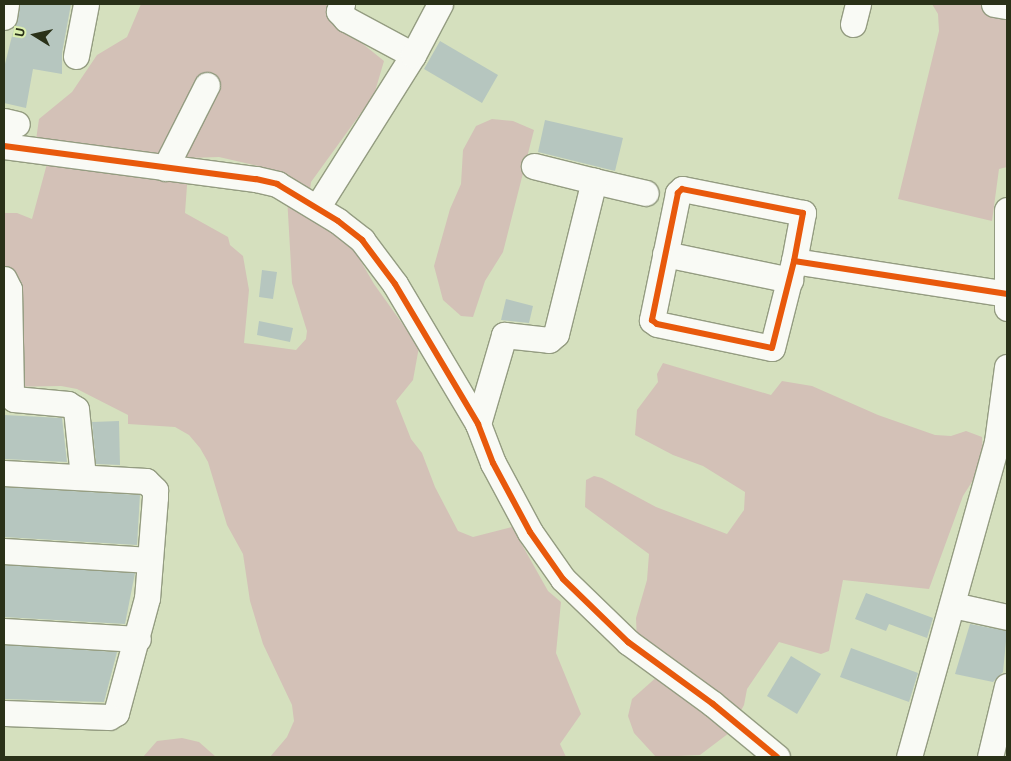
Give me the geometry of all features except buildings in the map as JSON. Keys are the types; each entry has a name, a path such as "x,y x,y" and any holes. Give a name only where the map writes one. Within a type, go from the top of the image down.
{"street":[{"path":"4,17 6,4"},
{"path":"76,56 86,4"},
{"path":"342,4 339,11 346,19 413,55"},
{"path":"318,206 413,55 440,4"},
{"path":"994,4 1007,6"},
{"path":"165,168 208,85"},
{"path":"4,146 256,179 277,184 318,206 362,240 376,257 478,424 493,463 530,532 563,579 628,642 713,704 777,757"},
{"path":"534,166 646,193"},
{"path":"478,424 504,335 549,340 556,334 594,181"},
{"path":"685,189 803,213 792,270 773,346 752,345 653,322 678,193 685,189"},
{"path":"1007,210 1007,308"},
{"path":"665,254 1007,294"},
{"path":"4,279 9,289 11,396 14,399 68,404 76,408 83,477"},
{"path":"909,757 997,442 1007,367"},
{"path":"4,473 83,477 150,484 156,497 150,560 138,639 118,710 112,717 4,713"},
{"path":"4,551 150,560"},
{"path":"953,605 1007,617"},
{"path":"4,631 138,639"},
{"path":"996,756 1007,687"}],"shaded area":[{"path":"141,4 332,4 347,31 384,61 374,95 311,182 308,207 348,239 374,284 419,347 413,380 396,401 411,439 422,453 435,487 458,531 473,537 512,527 548,591 561,602 556,653 581,714 560,744 566,757 270,757 287,737 294,721 292,705 263,644 250,601 243,554 227,525 208,462 200,448 189,435 175,427 128,424 128,415 77,389 61,386 4,387 4,213 17,213 32,219 48,160 36,140 39,119 72,92 97,55 127,37","holes":["219,157 258,166 286,179 292,283 307,331 306,339 296,350 244,343 249,290 243,256 230,245 228,237 185,213 189,158"]},
{"path":"932,4 1007,4 1007,167 999,169 992,221 898,199 939,31 938,14"},
{"path":"492,119 513,121 534,130 503,252 485,281 473,317 461,316 443,300 434,266 450,209 461,184 463,150 476,126"},
{"path":"663,363 771,395 782,381 812,386 878,415 935,435 951,436 966,431 982,437 983,453 980,469 963,496 929,589 843,580 829,651 821,654 779,642 747,689 744,705 729,733 700,755 656,757 634,733 628,716 632,699 659,675 637,642 636,618 647,580 649,554 585,507 586,480 594,476 602,478 656,507 727,534 744,510 745,492 703,466 673,455 635,435 637,410 658,382 657,374"},
{"path":"182,738 199,742 216,757 143,757 157,741"}],"cycle path":[{"path":"4,146 256,179 277,184 338,221 362,240 395,284 478,424 493,463 530,532 563,579 628,642 713,704 777,757"},
{"path":"794,261 803,213 682,189 678,193 652,320 657,324 772,348 794,261 1007,294"}]}
